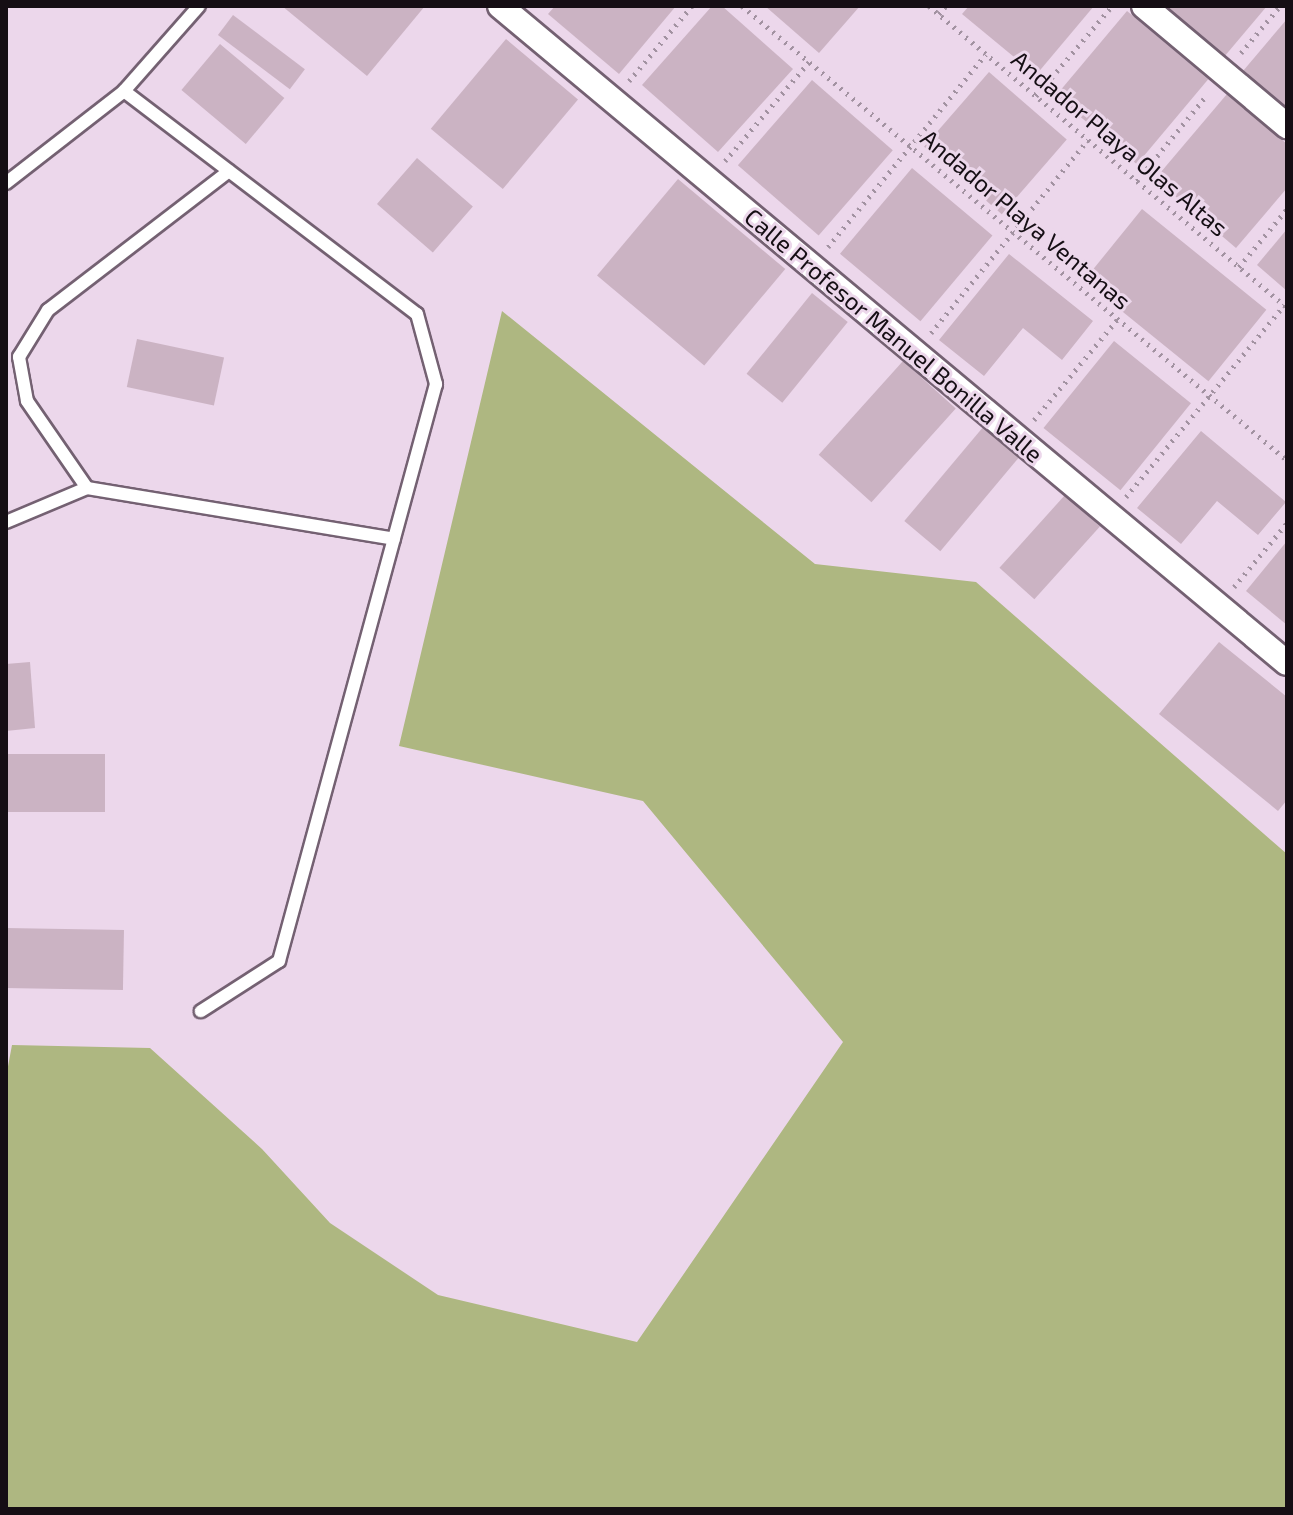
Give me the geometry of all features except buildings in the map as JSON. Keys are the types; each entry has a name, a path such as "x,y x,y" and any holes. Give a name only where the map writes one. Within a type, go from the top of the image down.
{"street":[{"name":"Calle Profesor Manuel Bonilla Valle","path":"500,6 1287,663"},
{"path":"1144,6 1287,126"}],"lane":[{"path":"6,183 124,91 199,6"},
{"path":"124,91 417,314 436,384 279,961 201,1011"},
{"path":"87,488 27,401 19,357 48,310 229,171"},
{"path":"6,522 87,488 394,539"}],"path":[{"path":"612,100 692,6"},
{"name":"Andador Playa Ventanas","path":"742,6 1287,460"},
{"name":"Andador Playa Olas Altas","path":"929,6 1286,306"},
{"path":"939,14 946,6"},
{"path":"1036,96 1112,6"},
{"path":"812,266 986,54"},
{"path":"708,179 809,62"},
{"path":"915,352 1088,140"},
{"path":"1239,267 1287,209"},
{"path":"1111,517 1286,306"},
{"path":"1018,438 1118,319"},
{"path":"1219,606 1287,523"}],"green space":[{"path":"502,311 815,564 976,582 1287,854 1287,1509 6,1509 6,1077 12,1045 150,1048 262,1149 330,1223 438,1295 637,1342 843,1042 643,801 399,746"}]}
